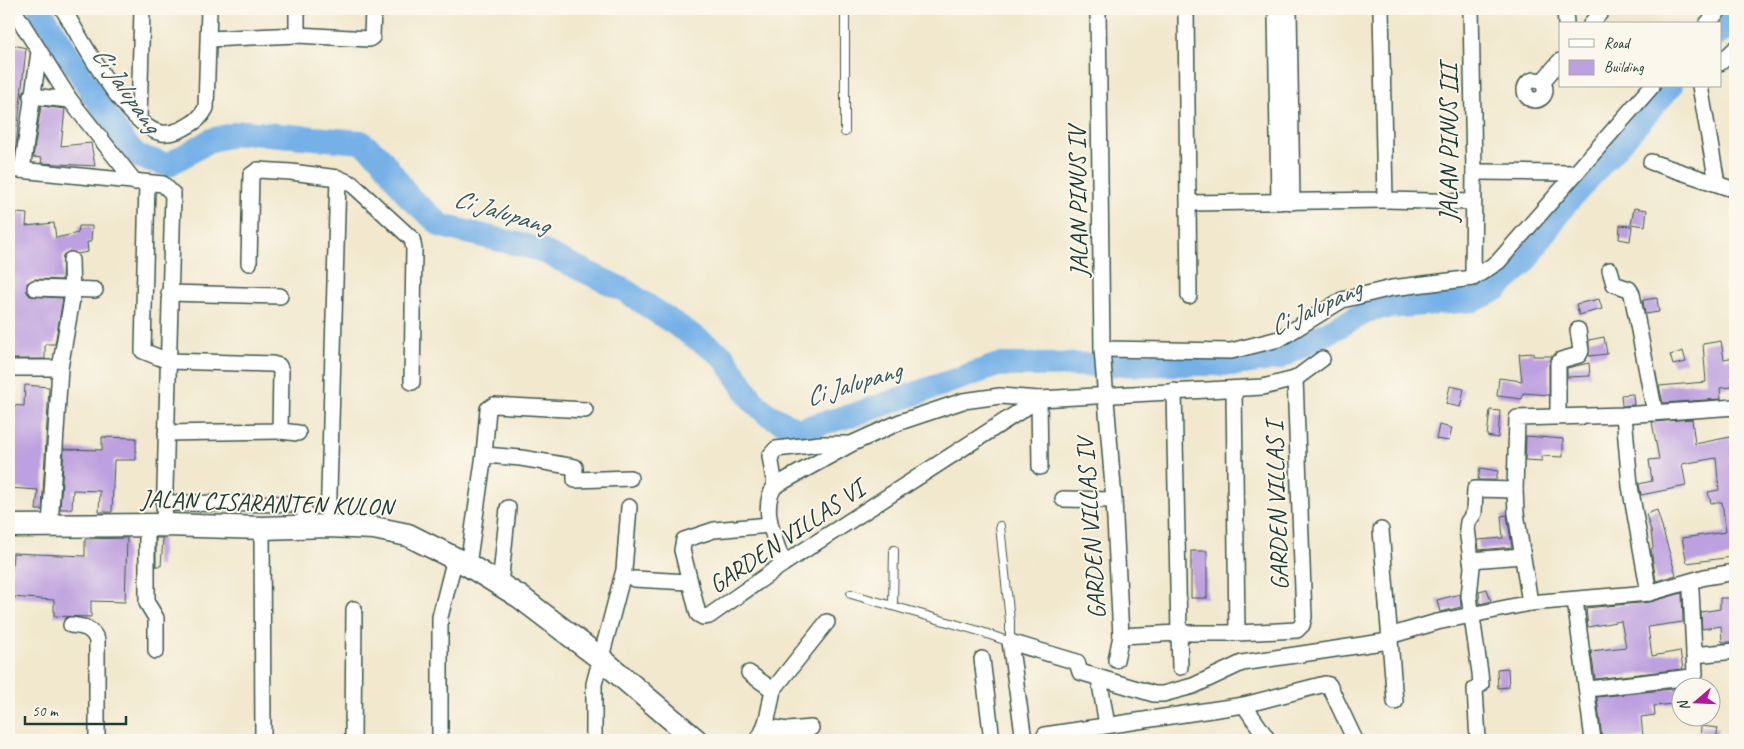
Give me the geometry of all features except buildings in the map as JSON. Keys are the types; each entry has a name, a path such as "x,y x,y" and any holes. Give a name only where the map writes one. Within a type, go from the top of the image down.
{"main road":[{"name":"JALAN CISARANTEN KULON","path":"9,526 50,526 158,518 262,528 328,526 374,528 408,535 462,561 520,597 600,658 696,740"}],"street":[{"path":"13,9 70,100 141,183 143,351 168,361 272,364 279,366 280,431"},
{"path":"63,9 91,57 120,100 153,130 163,133 180,130 200,119 206,108 209,9"},
{"path":"140,119 142,9"},
{"path":"297,9 297,35"},
{"path":"209,39 297,35 371,39 373,9"},
{"name":"JALAN PINUS IV","path":"1098,9 1105,391"},
{"path":"1186,9 1189,296"},
{"path":"1276,9 1286,202"},
{"path":"1286,202 1289,9"},
{"path":"1382,9 1385,200"},
{"name":"JALAN PINUS III","path":"1471,9 1474,172 1472,202 1473,278"},
{"path":"1565,9 1566,22"},
{"path":"1593,22 1603,9"},
{"path":"1709,22 1720,9"},
{"path":"1722,62 1735,49"},
{"path":"40,52 15,170 163,184 173,194 166,433 147,603 156,618 156,651"},
{"path":"1542,82 1559,62"},
{"path":"1103,353 1230,351 1278,339 1342,300 1392,288 1473,278 1498,262 1650,88"},
{"path":"1700,88 1717,183"},
{"path":"32,96 70,100"},
{"path":"1651,162 1735,190"},
{"path":"249,264 251,175 254,172 291,172 338,178 352,184 412,240 414,249 412,382"},
{"path":"1474,172 1575,173"},
{"path":"328,526 338,178"},
{"path":"1189,203 1385,200 1472,202"},
{"path":"50,526 60,368 73,289 71,260"},
{"path":"1610,270 1614,284 1628,288 1632,294 1655,413"},
{"path":"35,288 95,290"},
{"path":"169,293 280,296"},
{"path":"1558,417 1558,364 1561,360 1579,355 1581,351 1578,330"},
{"path":"783,564 770,525 769,494 775,486 850,444 900,422 963,401 1000,396 1039,399 1105,391 1234,390 1263,387 1294,378 1322,359"},
{"path":"9,368 60,368"},
{"name":"GARDEN VILLAS I","path":"1237,633 1297,630 1302,625 1304,617 1294,378"},
{"path":"1121,636 1237,633 1234,390"},
{"name":"GARDEN VILLAS IV","path":"1105,391 1114,500 1121,636 1116,660"},
{"path":"1174,391 1180,667"},
{"path":"1039,399 1040,467"},
{"name":"GARDEN VILLAS VI","path":"770,525 714,530 684,540 682,550 688,582 698,614 703,617 709,616 783,564 1039,399"},
{"path":"440,740 440,617 462,561 484,455 488,409 491,406 585,410"},
{"path":"1530,603 1522,556 1515,490 1517,418 1624,415 1735,407"},
{"path":"1624,415 1630,486 1649,593"},
{"path":"166,433 280,431 298,433"},
{"path":"775,486 770,456 776,449 820,444 850,444"},
{"path":"484,455 575,466 576,480 630,478"},
{"path":"1478,740 1475,689 1480,684 1469,596 1471,560 1467,529 1468,522 1474,513 1474,489 1515,490"},
{"path":"1063,499 1114,500"},
{"path":"158,518 299,504 305,512 304,527"},
{"path":"594,740 594,684 624,570 630,507"},
{"path":"500,585 508,508"},
{"path":"262,528 263,740"},
{"path":"1381,530 1395,702"},
{"path":"1471,560 1522,556"},
{"path":"1024,740 1010,642 1076,662 1080,672 1154,694 1163,694 1194,686 1242,663 1389,638 1472,614 1530,603 1649,593 1706,577 1735,572"},
{"path":"634,579 688,582"},
{"path":"1588,689 1692,677 1695,674 1691,596"},
{"path":"1575,600 1588,689 1593,740"},
{"path":"353,740 354,609"},
{"path":"758,740 766,727 773,690 827,622"},
{"path":"71,625 87,627 93,632 97,640 98,740"},
{"path":"1694,655 1735,652"},
{"path":"982,659 992,740"},
{"path":"749,673 773,690"},
{"path":"1098,678 1107,725"},
{"path":"1045,735 1244,704 1325,684 1329,685 1355,740"},
{"path":"1244,704 1268,740"},
{"path":"766,727 788,730 811,728"}],"lane":[{"path":"845,9 845,132"},
{"path":"851,594 1010,642 1010,621 1000,526"},
{"path":"892,605 894,550"}],"waterway":[{"name":"Ci Jalupang","path":"39,9 123,141 137,156 168,165 211,140 244,132 361,142 380,157 410,198 442,226 538,249 624,290 723,356 753,401 767,414 797,430 853,415 998,365 1235,364 1279,358 1374,308 1475,300 1497,289 1524,263 1563,207 1669,88"},
{"name":"Ci Jalupang","path":"1722,31 1735,17"}]}
